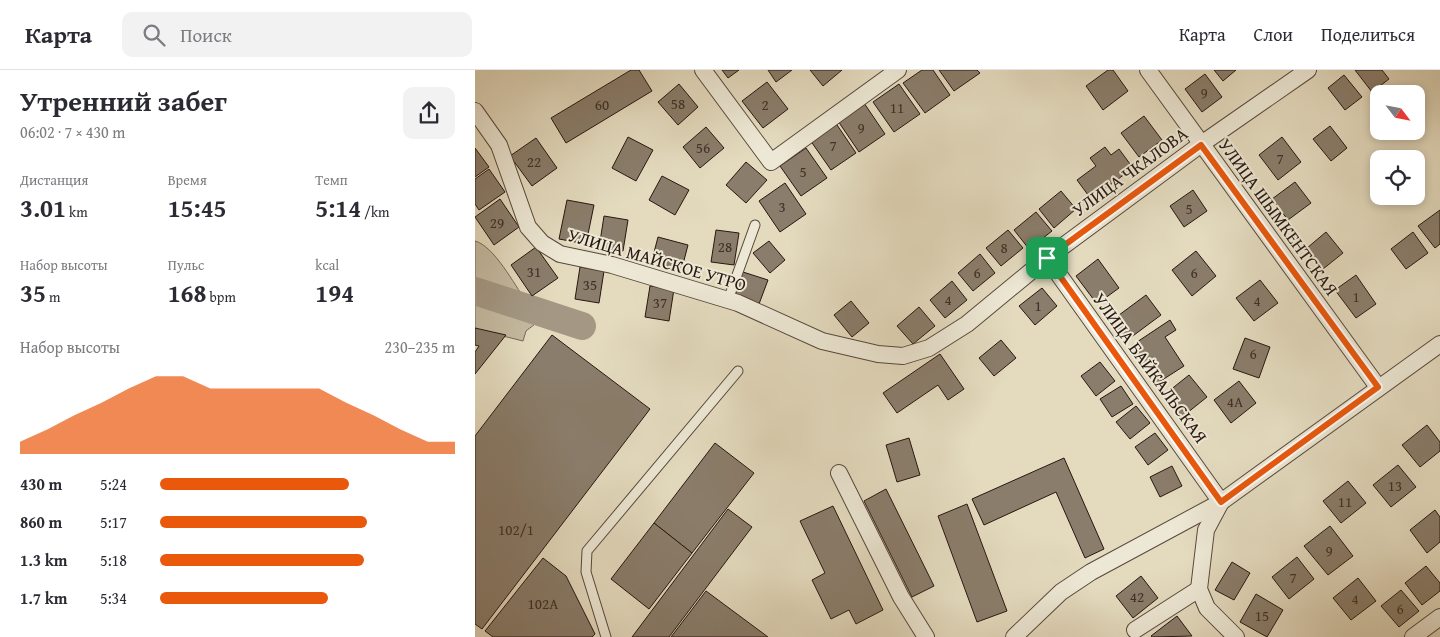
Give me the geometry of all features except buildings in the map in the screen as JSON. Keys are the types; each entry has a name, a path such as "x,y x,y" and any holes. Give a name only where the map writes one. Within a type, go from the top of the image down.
{"street":[{"path":"703,70 771,162 898,70"},
{"name":"УЛИЦА ШЫМКЕНТСКАЯ","path":"1148,70 1378,387"},
{"name":"УЛИЦА ЧКАЛОВА","path":"903,356 929,348 967,324 1047,258 1201,145 1308,70"},
{"name":"УЛИЦА МАЙСКОЕ УТРО","path":"475,111 499,145 528,226 542,242 560,254 613,265 728,300 821,341 879,354 903,356"},
{"name":"УЛИЦА БАЙКАЛЬСКАЯ","path":"1047,258 1221,502"},
{"path":"1014,637 1061,592 1091,572 1221,502 1440,344"},
{"path":"839,473 901,597 926,637"},
{"path":"1221,502 1205,530 1199,589 1207,608 1236,637"},
{"path":"1135,630 1199,589"},
{"path":"1413,637 1440,618"}],"lane":[{"path":"728,300 755,225"},
{"path":"606,637 586,572 587,551 738,371"}],"shaded area":[{"path":"475,241 489,250 510,276 526,301 544,317 526,331 523,341 475,329"}],"waterway":[{"path":"475,291 582,326"}],"route":[{"path":"1201,145 1378,387 1221,502 1047,258 1201,145"}]}
